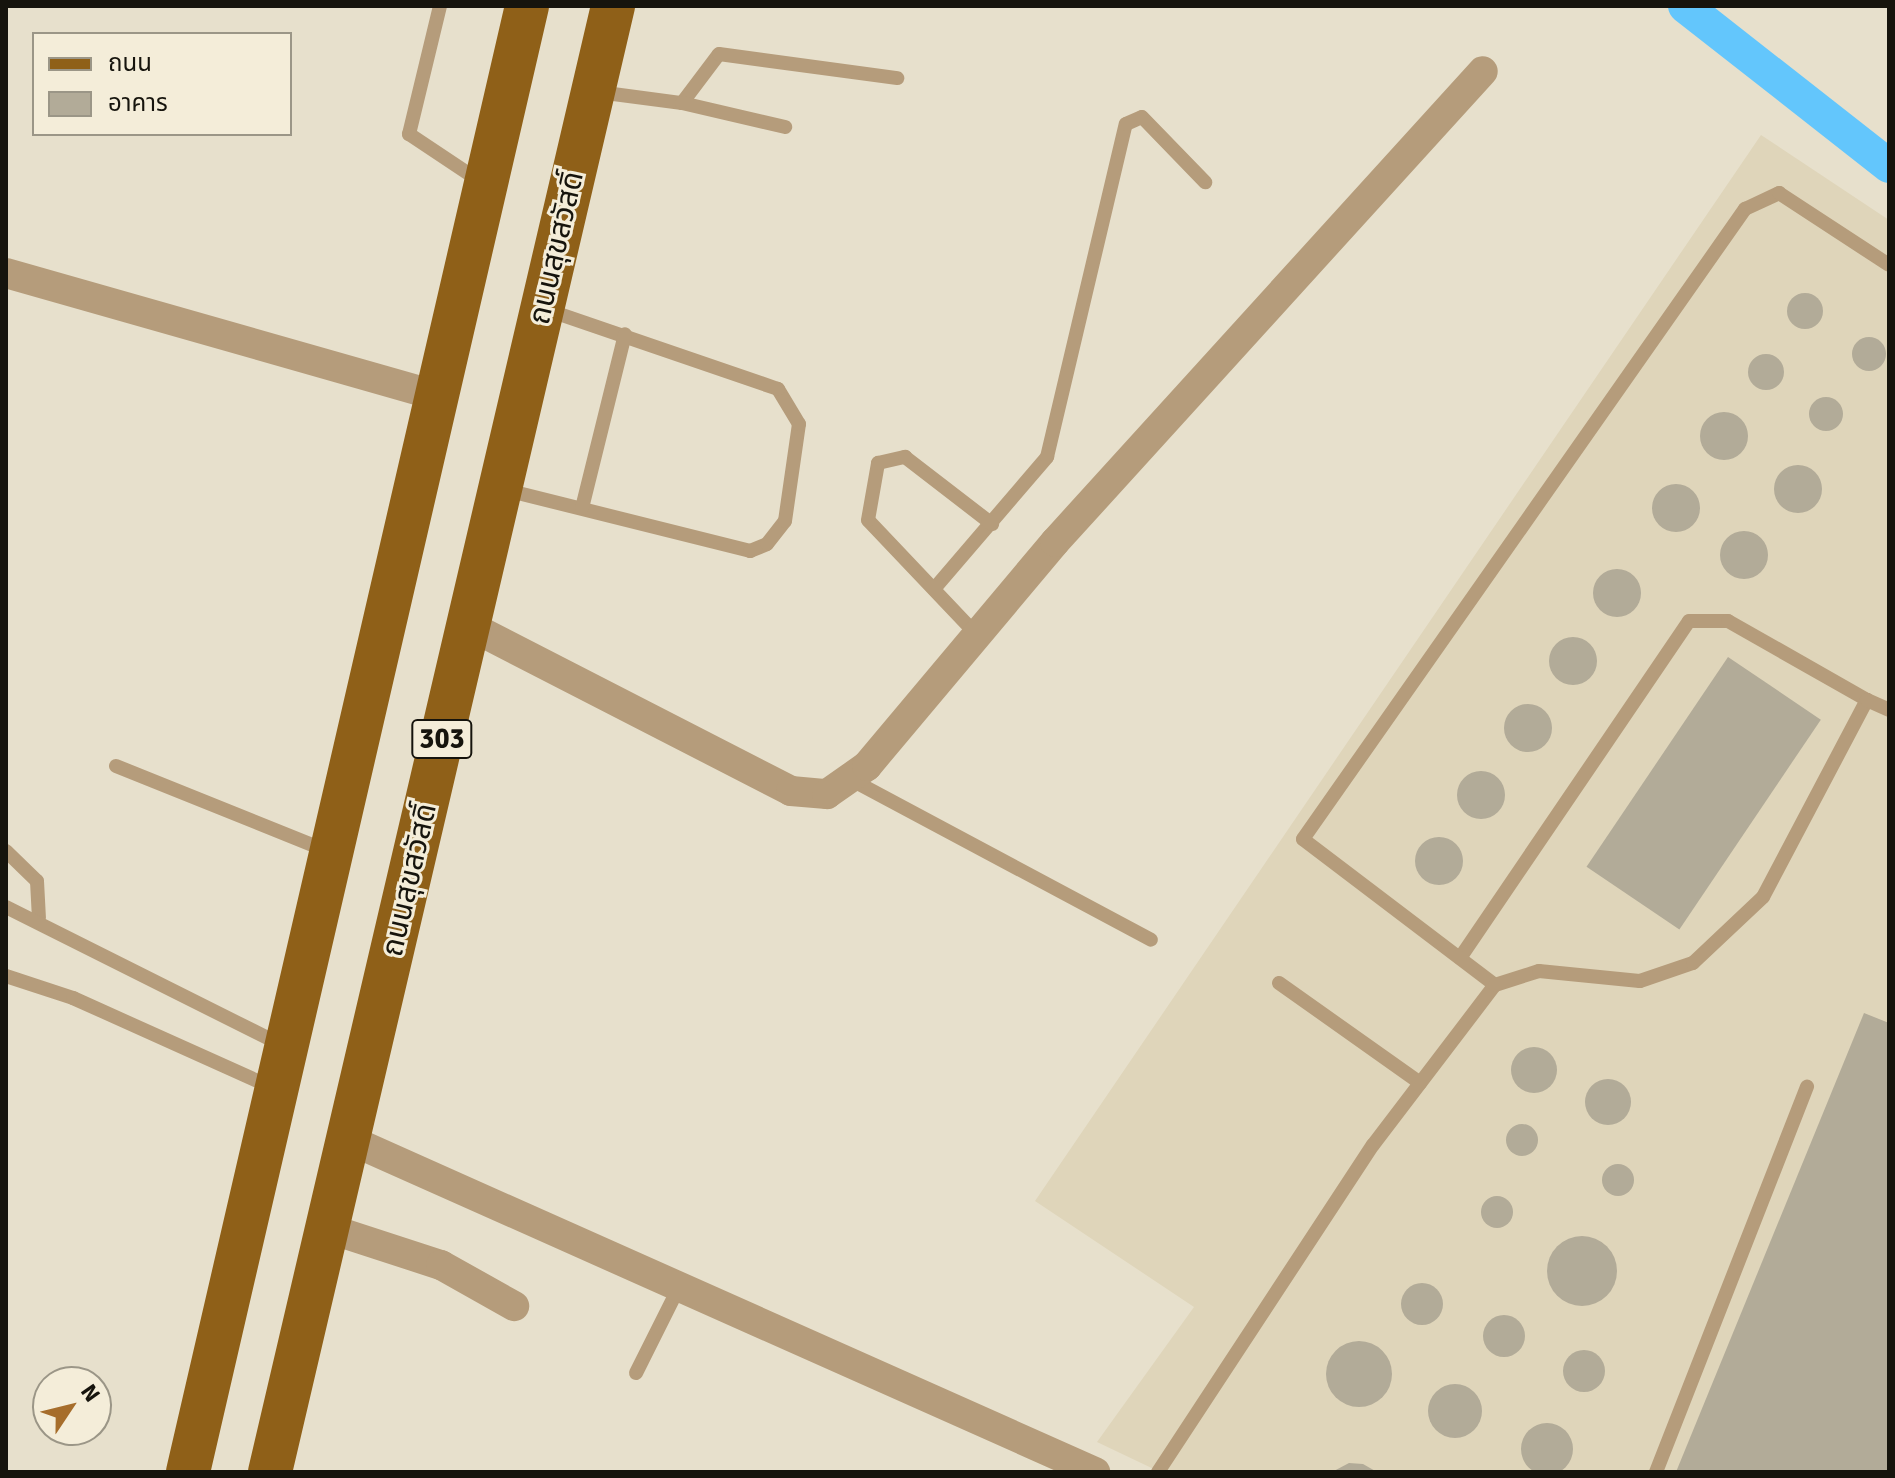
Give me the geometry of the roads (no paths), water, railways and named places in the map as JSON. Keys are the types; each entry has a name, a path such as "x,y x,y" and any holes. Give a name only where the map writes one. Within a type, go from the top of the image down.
{"main road":[{"name":"303","path":"188,1472 527,6"},
{"name":"ถนนสุขสวัสดิ์","path":"270,1472 330,1229 613,6"}],"street":[{"path":"468,625 791,791 827,794 849,778 1483,71"},
{"path":"6,273 438,396"},
{"path":"350,1140 678,1289 1095,1472"},
{"path":"330,1229 441,1265 514,1306"}],"lane":[{"path":"440,6 409,134 486,185"},
{"path":"682,103 719,54 897,78"},
{"path":"594,91 682,103 785,127"},
{"path":"934,589 1047,457 1126,124 1142,117 1205,182"},
{"path":"1495,985 1303,839 1745,209 1779,193 1889,265"},
{"path":"500,489 750,551 767,544 785,521 799,424 791,402 760,378 543,309"},
{"path":"582,508 625,334"},
{"path":"977,635 868,520 878,463 905,457 992,524"},
{"path":"1460,958 1689,621 1728,621 1889,710"},
{"path":"1158,1472 1420,1083 1495,985 1539,971 1640,981 1693,963 1763,897 1867,700"},
{"path":"116,766 332,854"},
{"path":"849,778 1151,940"},
{"path":"6,851 37,881 39,918"},
{"path":"6,907 39,918 282,1069"},
{"path":"6,976 282,1069"},
{"path":"1279,983 1420,1083"},
{"path":"1656,1472 1807,1087"},
{"path":"636,1373 678,1289"}],"waterway":[{"path":"1685,6 1889,166"}]}
